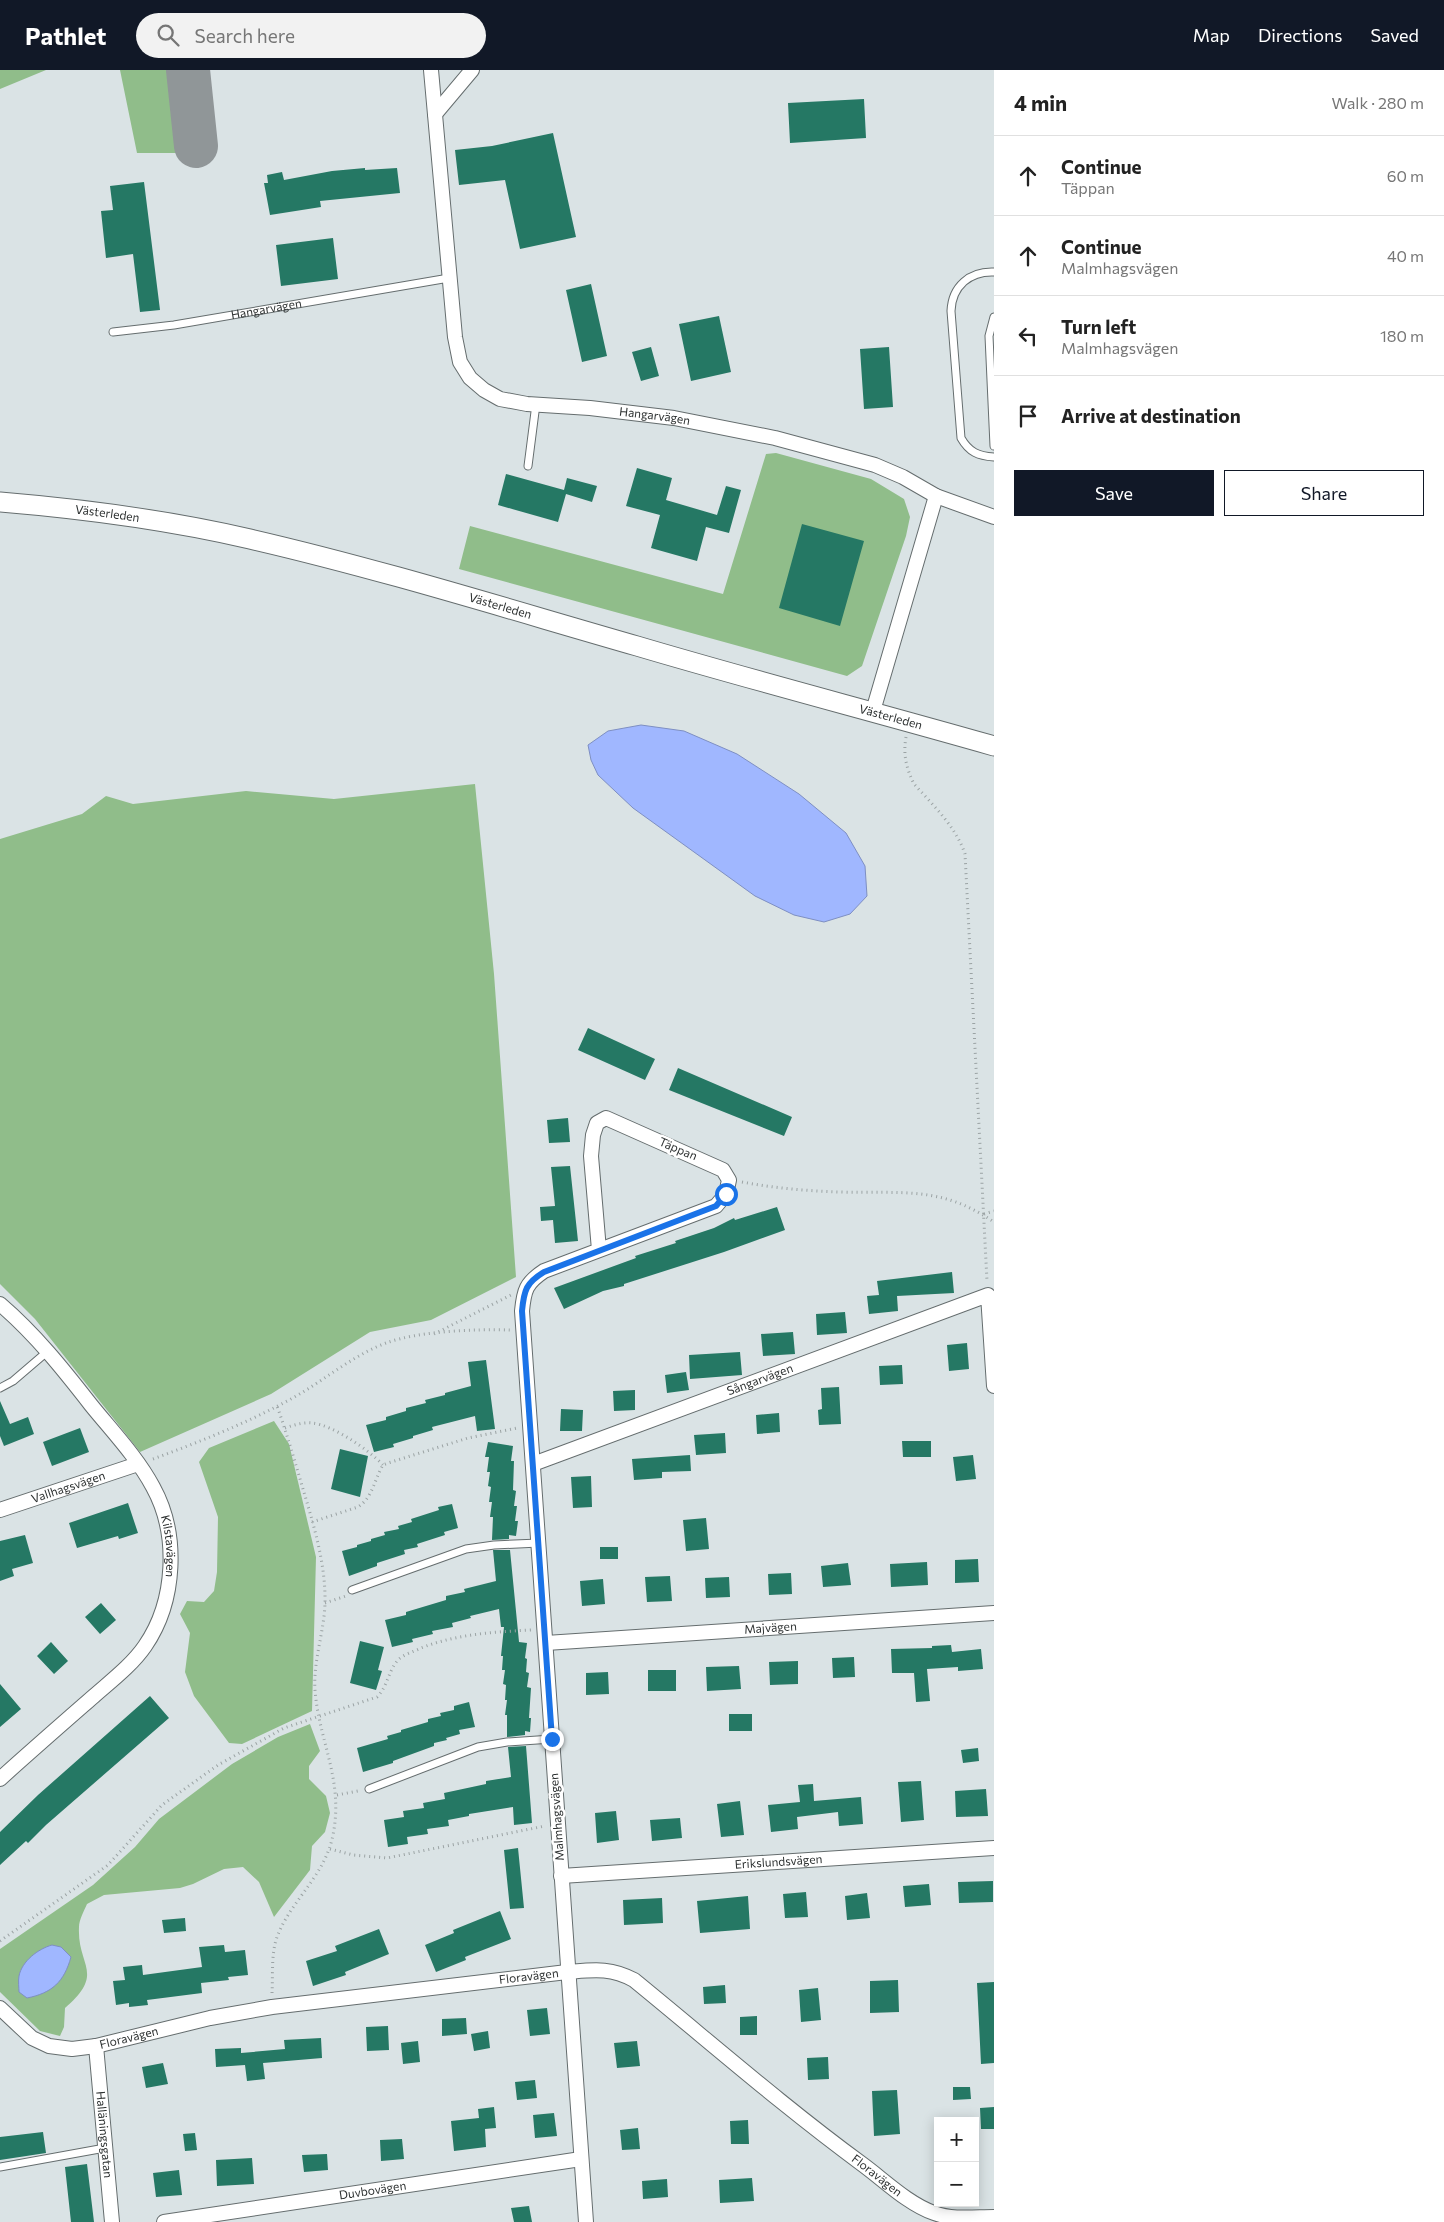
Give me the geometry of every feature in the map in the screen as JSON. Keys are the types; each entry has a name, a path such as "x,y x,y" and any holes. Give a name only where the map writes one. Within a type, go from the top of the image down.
{"street":[{"name":"Hangarvägen","path":"431,70 455,337 460,362 470,378 484,390 500,399 674,418 775,438 875,465 903,477 936,496 994,517"},
{"path":"435,114 472,70"},
{"path":"873,711 936,496"},
{"name":"Västerleden","path":"0,502 57,507 138,518 248,539 361,567 744,678 873,711 994,746"},
{"name":"Täppan","path":"599,1250 592,1135 597,1123 606,1118 723,1170 729,1180"},
{"path":"523,1293 531,1280 544,1272 716,1206 726,1194 729,1180"},
{"name":"Malmhagsvägen","path":"523,1293 523,1331 586,2222"},
{"path":"988,1295 994,1386"},
{"name":"Sångarvägen","path":"533,1464 988,1295"},
{"name":"Kilstavägen","path":"0,1304 25,1325 48,1351 138,1464 153,1487 162,1509 168,1532 171,1565 166,1593 157,1623 145,1646 123,1670 0,1779"},
{"name":"Vallhagsvägen","path":"0,1510 138,1464"},
{"name":"Majvägen","path":"546,1643 994,1613"},
{"name":"Erikslundsvägen","path":"561,1876 994,1848"},
{"name":"Floravägen","path":"0,2008 32,2038 49,2046 72,2049 96,2046 150,2031 272,2007 567,1972 601,1970 619,1972 634,1980 723,2055 822,2134 909,2199 931,2212 948,2218 994,2217"},
{"name":"Halläningsgatan","path":"96,2046 112,2222"},
{"name":"Duvbovägen","path":"164,2222 582,2159"}],"lane":[{"path":"994,272 974,274 963,283 955,294 951,311 960,438 971,452 982,456 994,457"},
{"name":"Hangarvägen","path":"113,332 174,324 449,278"},
{"path":"994,317 989,336 994,446"},
{"path":"528,466 536,404"},
{"path":"0,1388 13,1380 48,1351"},
{"path":"352,1590 466,1549 494,1545 539,1543"},
{"path":"369,1789 478,1748 508,1742 552,1739"},
{"path":"0,2167 105,2148"}],"path":[{"path":"909,722 904,752 907,768 914,784 953,829 962,844 965,854 988,1295"},
{"path":"729,1180 771,1188 840,1192 919,1192 952,1200 983,1214 994,1222"},
{"path":"983,1214 994,1211"},
{"path":"434,1334 501,1299 523,1293"},
{"path":"138,1464 189,1445 277,1406 339,1368 386,1343 434,1334 497,1330 523,1331"},
{"path":"272,2007 274,1952 278,1935 310,1885 330,1849 336,1823 337,1795 335,1778 319,1715 315,1678 325,1603 321,1560 312,1522 277,1406"},
{"path":"285,1428 311,1423 321,1425 362,1447 384,1465"},
{"path":"312,1522 358,1507 369,1497 384,1465 468,1438 530,1425"},
{"path":"325,1603 348,1596 352,1590"},
{"path":"0,1941 108,1865 149,1818 171,1797 256,1742 284,1728 377,1697 385,1687 396,1662 407,1654 451,1638 485,1633 545,1629"},
{"path":"337,1795 369,1789"},
{"path":"330,1849 353,1855 387,1858 558,1823"}],"green space":[{"path":"0,70 46,70 0,89"},
{"path":"120,70 173,70 183,153 137,153"},
{"path":"776,453 871,479 904,499 910,517 906,536 862,666 847,676 459,569 470,526 723,594 766,454"},
{"path":"475,784 494,974 516,1277 431,1320 370,1332 271,1394 140,1452 35,1319 0,1284 0,839 82,814 106,796 133,804 246,791 334,799"},
{"path":"274,1421 289,1444 316,1557 312,1711 242,1744 229,1743 194,1696 185,1672 190,1633 180,1614 187,1601 204,1602 214,1591 217,1572 218,1517 199,1462 209,1448"},
{"path":"310,1724 320,1751 309,1766 309,1779 326,1796 330,1813 325,1832 312,1846 310,1870 274,1917 259,1882 243,1867 224,1869 180,1888 104,1895 87,1904 81,1918 79,1927 80,1940 87,1977 84,1986 77,1996 65,2008 64,2027 60,2036 40,2031 0,1992 0,1949 93,1885 135,1847 159,1819 232,1764 278,1737"}],"water":[{"path":"641,725 684,731 737,754 799,794 846,833 865,866 867,896 850,914 824,922 794,915 755,896 633,808 598,775 591,760 588,745 608,731"},
{"path":"52,1945 61,1947 71,1957 65,1973 61,1980 50,1989 27,1998 19,1992 19,1978 23,1965 41,1949"}],"building":[{"path":"864,99 866,138 790,143 788,103"},
{"path":"553,133 576,237 520,249 505,180 459,185 455,150 492,146"},
{"path":"365,168 365,170 397,168 400,193 320,201 321,207 270,215 264,183 268,183 267,175 282,172 284,180 332,171"},
{"path":"144,182 160,310 140,312 133,254 106,258 101,211 113,210 110,186"},
{"path":"333,238 338,279 281,286 276,245"},
{"path":"591,284 607,356 582,362 566,290"},
{"path":"719,316 731,372 691,381 679,324"},
{"path":"651,347 659,376 641,381 632,352"},
{"path":"889,347 893,407 864,409 860,349"},
{"path":"637,468 672,478 666,500 717,515 726,486 741,490 729,533 706,527 697,561 651,548 660,515 626,506"},
{"path":"506,474 564,490 567,478 597,486 592,502 566,494 558,522 498,505"},
{"path":"802,524 864,541 840,626 779,608"},
{"path":"588,1028 655,1059 645,1080 578,1050"},
{"path":"678,1068 792,1117 784,1136 669,1090"},
{"path":"568,1118 570,1142 549,1143 547,1120"},
{"path":"570,1166 578,1241 555,1243 553,1220 541,1221 540,1207 555,1206 551,1167"},
{"path":"777,1207 785,1230 624,1284 624,1286 603,1291 564,1309 554,1288 636,1258 635,1256 676,1243 675,1241 714,1228 734,1218 735,1220"},
{"path":"952,1272 954,1293 897,1296 898,1311 869,1314 867,1296 879,1295 877,1281"},
{"path":"845,1312 847,1333 817,1335 816,1314"},
{"path":"793,1332 795,1354 763,1356 761,1334"},
{"path":"967,1343 969,1369 949,1371 947,1345"},
{"path":"740,1352 742,1375 690,1379 689,1355"},
{"path":"486,1360 495,1429 477,1431 475,1416 432,1427 433,1430 393,1444 394,1447 374,1452 366,1425 386,1420 386,1417 406,1411 406,1408 426,1403 425,1400 471,1386 468,1362"},
{"path":"902,1365 903,1384 880,1385 879,1366"},
{"path":"686,1372 689,1390 667,1393 665,1375"},
{"path":"839,1387 841,1424 819,1425 818,1410 822,1409 821,1388"},
{"path":"635,1390 635,1410 614,1411 613,1391"},
{"path":"0,1401 10,1424 28,1417 34,1434 4,1446 0,1436"},
{"path":"561,1409 583,1410 582,1431 560,1431"},
{"path":"779,1413 780,1432 757,1434 756,1415"},
{"path":"80,1428 89,1452 52,1466 43,1442"},
{"path":"725,1433 726,1453 696,1455 694,1435"},
{"path":"902,1441 931,1441 931,1457 903,1457"},
{"path":"488,1442 513,1446 511,1461 514,1461 513,1490 516,1491 514,1506 517,1506 515,1521 518,1521 516,1536 509,1535 509,1539 492,1540 493,1517 490,1517 492,1502 489,1502 491,1487 488,1486 490,1472 487,1472 489,1457 485,1457"},
{"path":"340,1449 368,1456 360,1497 331,1489"},
{"path":"690,1455 691,1471 662,1472 662,1478 634,1480 632,1459"},
{"path":"973,1455 976,1479 956,1481 953,1457"},
{"path":"591,1476 592,1507 573,1508 571,1477"},
{"path":"128,1503 138,1533 119,1539 118,1536 77,1548 69,1523"},
{"path":"452,1504 458,1528 444,1532 445,1535 417,1544 418,1547 404,1550 405,1554 377,1563 377,1566 349,1576 342,1551 385,1535 384,1532 399,1529 398,1526 412,1522 411,1519 439,1510 438,1507"},
{"path":"706,1518 709,1549 686,1551 683,1520"},
{"path":"25,1535 33,1563 12,1569 14,1576 0,1581 0,1541"},
{"path":"600,1547 618,1547 618,1559 600,1559"},
{"path":"493,1550 510,1550 519,1642 527,1643 525,1658 527,1659 526,1672 529,1673 527,1687 531,1688 529,1718 531,1718 530,1732 525,1731 525,1735 507,1737 507,1715 505,1715 506,1685 503,1684 505,1670 502,1670 503,1656 501,1656 504,1627 501,1627 499,1609 470,1616 471,1618 452,1623 453,1627 432,1631 433,1634 412,1639 413,1642 392,1647 385,1620 406,1615 406,1612 446,1600 446,1596 465,1592 464,1589 496,1581"},
{"path":"978,1559 979,1582 955,1583 955,1560"},
{"path":"927,1562 928,1585 891,1587 890,1564"},
{"path":"848,1563 851,1585 823,1587 821,1566"},
{"path":"791,1573 792,1594 769,1595 768,1574"},
{"path":"670,1576 672,1601 647,1602 645,1577"},
{"path":"729,1577 730,1597 706,1598 705,1578"},
{"path":"603,1579 605,1604 582,1606 580,1581"},
{"path":"101,1603 116,1620 100,1634 85,1617"},
{"path":"360,1641 384,1647 378,1670 382,1671 376,1690 350,1683"},
{"path":"51,1642 68,1661 54,1674 37,1656"},
{"path":"951,1645 952,1652 981,1649 983,1669 958,1671 958,1667 927,1669 930,1701 916,1702 914,1673 892,1673 891,1649 932,1648 932,1646"},
{"path":"854,1657 855,1677 833,1678 832,1658"},
{"path":"798,1661 798,1684 770,1685 769,1662"},
{"path":"739,1666 741,1689 707,1691 706,1667"},
{"path":"648,1670 676,1670 676,1691 648,1691"},
{"path":"608,1672 609,1694 586,1695 586,1673"},
{"path":"0,1684 21,1709 0,1727"},
{"path":"150,1696 169,1718 46,1825 28,1843 26,1841 0,1865 0,1832 38,1795"},
{"path":"469,1702 475,1727 459,1730 460,1734 434,1743 434,1746 393,1761 393,1763 363,1772 357,1748 388,1739 387,1736 428,1722 428,1719 441,1716 440,1713 454,1710 454,1706"},
{"path":"729,1714 752,1714 752,1731 729,1731"},
{"path":"526,1746 532,1823 514,1825 513,1807 469,1814 469,1816 448,1820 449,1826 427,1829 428,1834 407,1837 408,1844 388,1847 384,1820 404,1817 403,1811 424,1808 423,1803 445,1799 444,1793 486,1784 486,1781 511,1777 508,1747"},
{"path":"978,1748 979,1761 963,1763 961,1750"},
{"path":"921,1781 924,1820 901,1822 898,1782"},
{"path":"813,1784 814,1801 861,1797 863,1824 839,1826 838,1812 797,1817 798,1829 771,1832 768,1805 800,1802 798,1785"},
{"path":"986,1789 988,1816 956,1817 955,1791"},
{"path":"740,1801 744,1835 721,1837 717,1804"},
{"path":"616,1811 619,1840 597,1843 595,1813"},
{"path":"680,1818 682,1838 652,1841 650,1820"},
{"path":"518,1848 524,1908 510,1909 504,1850"},
{"path":"993,1881 993,1902 959,1903 958,1882"},
{"path":"929,1884 931,1905 905,1907 903,1886"},
{"path":"806,1892 808,1917 785,1918 783,1894"},
{"path":"867,1893 870,1918 847,1920 845,1896"},
{"path":"748,1896 750,1929 700,1933 697,1901"},
{"path":"662,1898 663,1923 624,1925 623,1900"},
{"path":"500,1911 511,1939 465,1957 466,1960 436,1972 425,1945 454,1933 453,1930"},
{"path":"185,1918 186,1931 164,1933 162,1920"},
{"path":"379,1929 389,1954 345,1972 346,1975 313,1986 306,1961 337,1951 335,1946"},
{"path":"224,1945 225,1952 245,1950 248,1975 228,1977 229,1980 201,1983 202,1993 147,2000 148,2005 129,2007 129,2003 116,2005 113,1981 125,1980 123,1967 142,1965 143,1975 202,1967 199,1947"},
{"path":"898,1980 899,2012 870,2013 870,1981"},
{"path":"994,1982 994,2063 981,2064 977,1983"},
{"path":"725,1985 726,2003 704,2004 703,1987"},
{"path":"818,1988 821,2020 801,2022 799,1990"},
{"path":"547,2008 550,2034 530,2036 527,2010"},
{"path":"757,2016 757,2035 740,2035 740,2017"},
{"path":"466,2018 467,2034 442,2036 442,2019"},
{"path":"388,2026 389,2050 367,2051 366,2027"},
{"path":"488,2031 490,2048 474,2051 471,2034"},
{"path":"321,2038 322,2058 263,2063 265,2079 247,2081 245,2065 216,2067 215,2049 241,2048 241,2053 285,2049 284,2040"},
{"path":"418,2041 420,2062 403,2064 401,2043"},
{"path":"637,2041 640,2066 617,2068 614,2043"},
{"path":"828,2057 829,2079 808,2080 807,2058"},
{"path":"163,2063 168,2084 146,2088 142,2067"},
{"path":"535,2080 537,2098 517,2100 515,2082"},
{"path":"953,2087 970,2087 971,2099 953,2100"},
{"path":"897,2090 900,2134 874,2136 872,2091"},
{"path":"494,2107 496,2128 485,2129 486,2147 454,2151 451,2121 479,2118 478,2109"},
{"path":"994,2107 994,2129 981,2129 980,2108"},
{"path":"554,2113 557,2136 535,2138 533,2115"},
{"path":"748,2120 749,2144 731,2144 730,2121"},
{"path":"638,2128 640,2149 622,2150 620,2130"},
{"path":"43,2132 46,2153 0,2160 0,2137"},
{"path":"195,2133 197,2150 185,2151 183,2134"},
{"path":"402,2139 404,2159 381,2161 380,2140"},
{"path":"327,2154 328,2170 304,2172 302,2155"},
{"path":"252,2158 254,2184 217,2186 216,2160"},
{"path":"87,2164 94,2222 71,2222 65,2167"},
{"path":"179,2170 182,2195 156,2197 153,2173"},
{"path":"752,2178 754,2201 720,2203 719,2180"},
{"path":"667,2179 668,2197 643,2199 642,2181"},
{"path":"529,2206 532,2222 514,2222 511,2208"}],"taxiway":[{"path":"188,70 196,146"}],"route":[{"path":"552,1739 522,1311 523,1293 531,1280 544,1272 716,1206 726,1194"}]}
